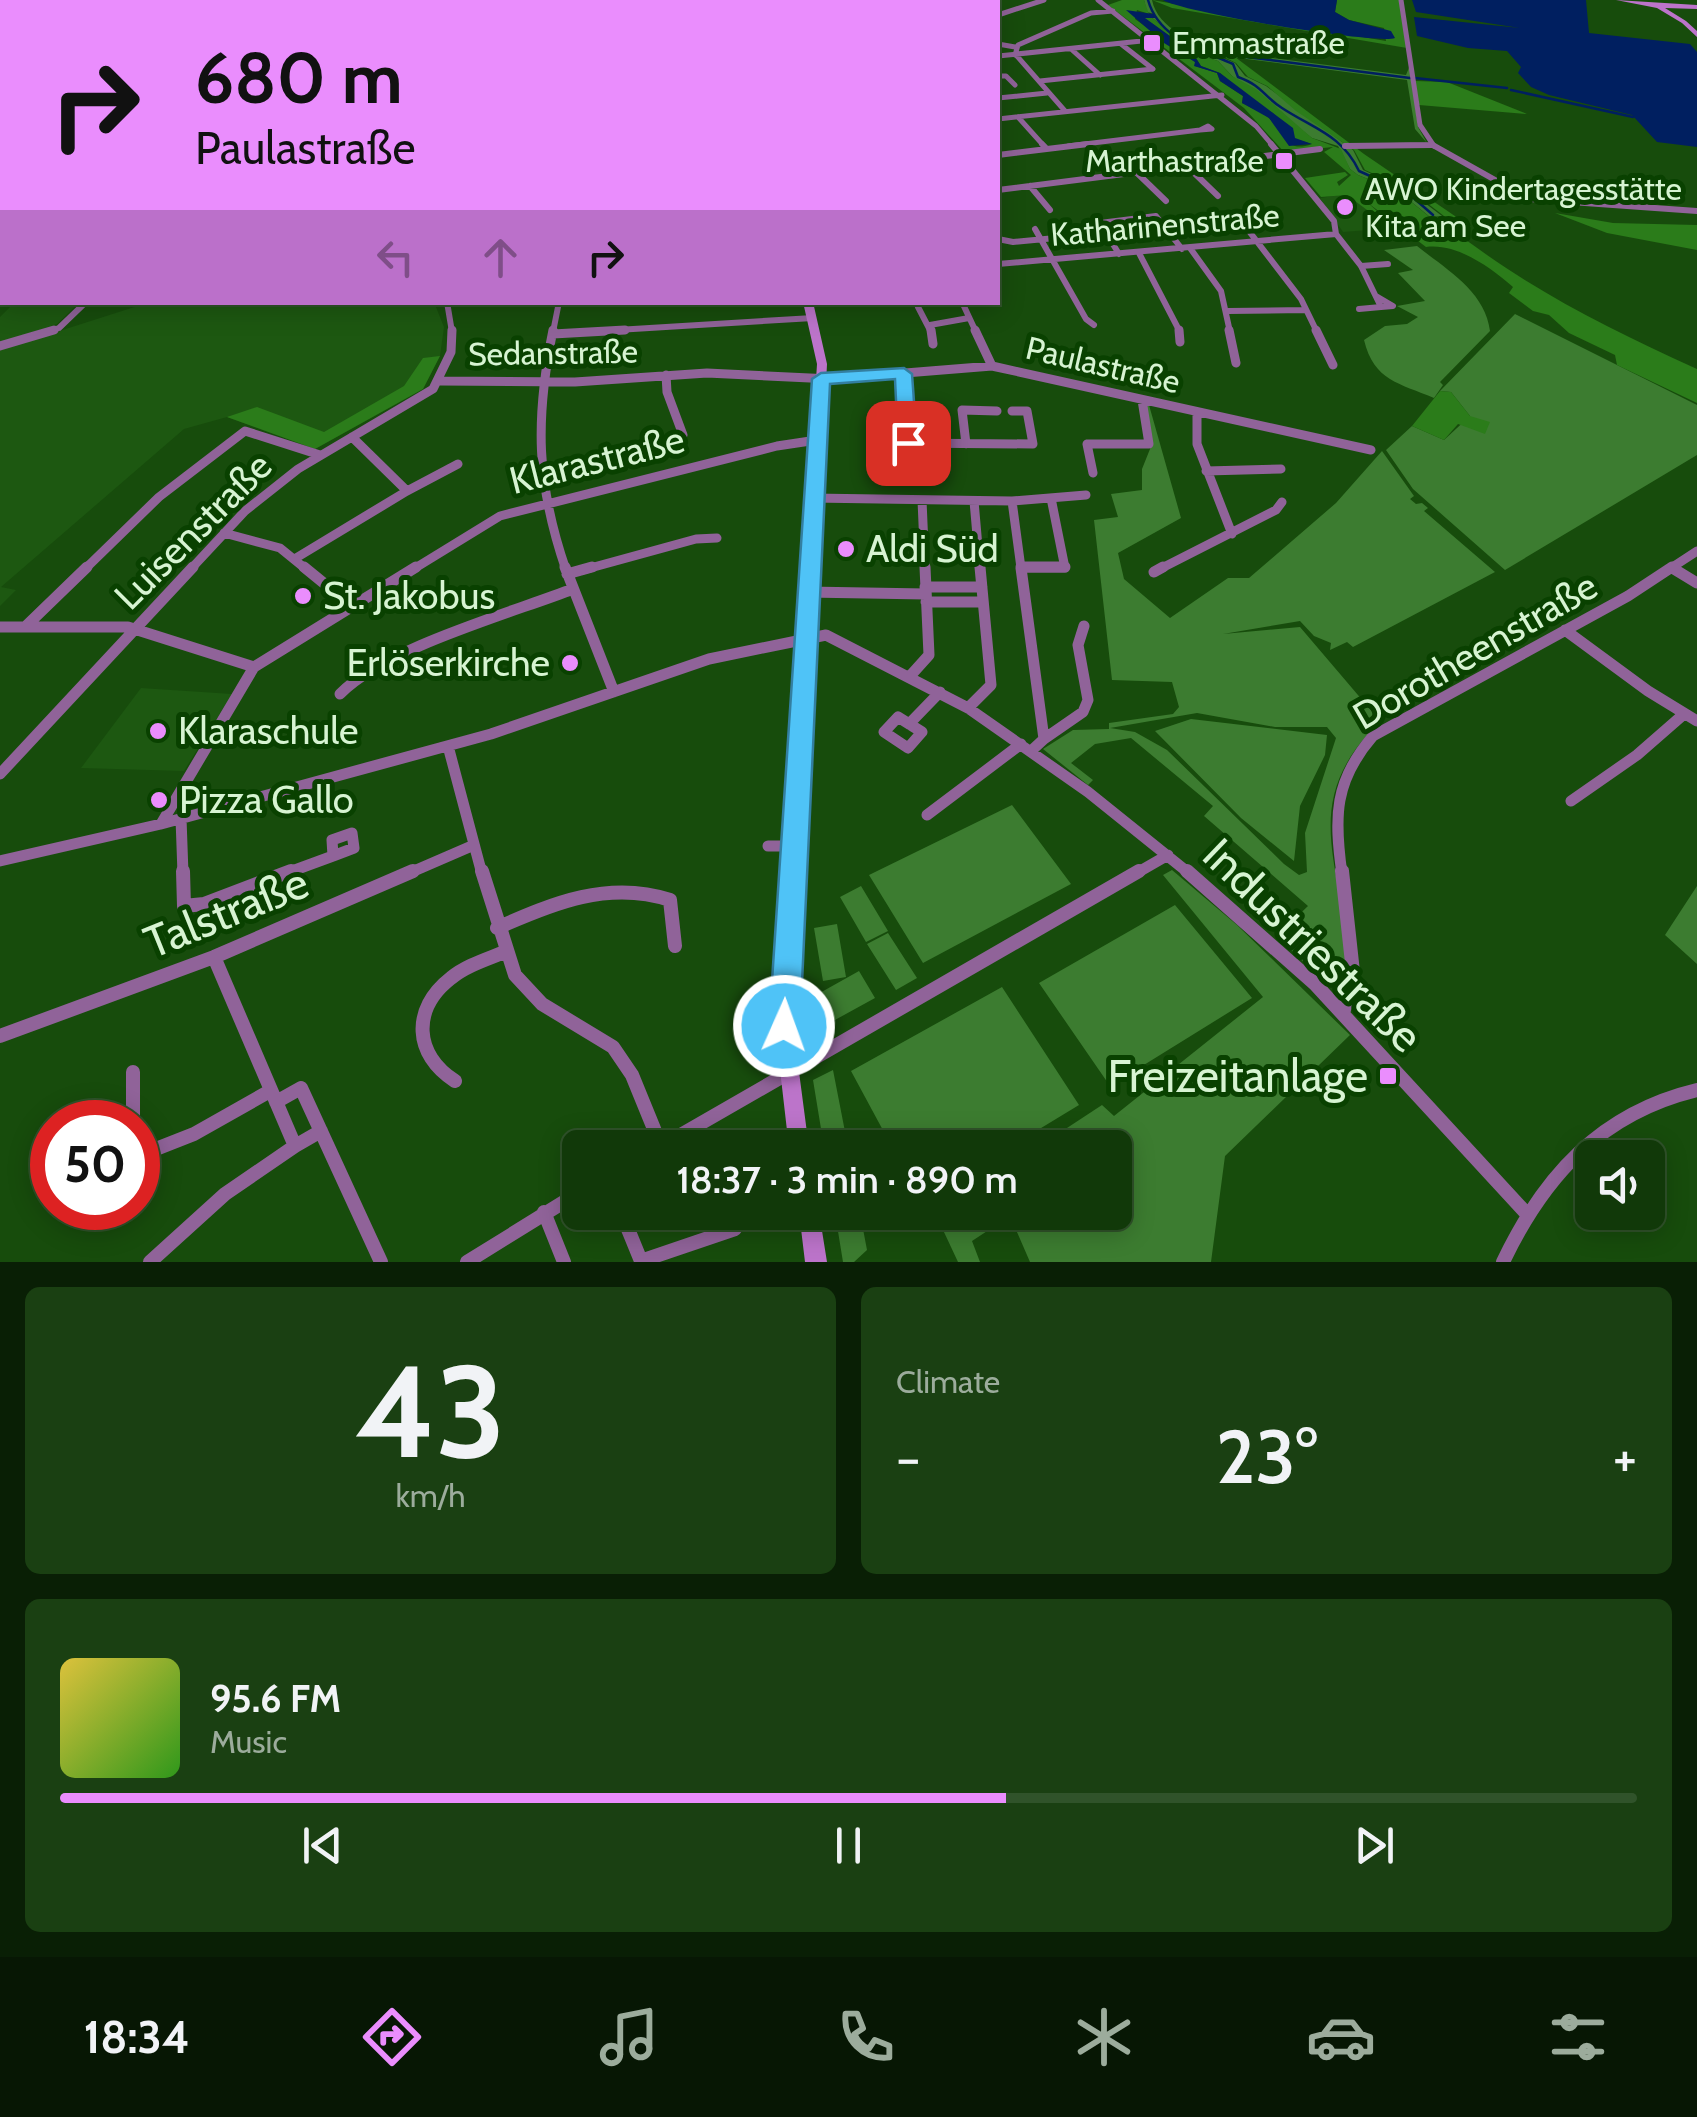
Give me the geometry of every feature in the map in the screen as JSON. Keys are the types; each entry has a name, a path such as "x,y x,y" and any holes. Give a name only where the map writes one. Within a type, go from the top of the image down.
{"main road":[{"path":"1620,0 1697,7"},
{"path":"1654,6 1684,22 1697,35"},
{"path":"797,1130 784,1026 822,354 809,305"},
{"path":"811,1230 816,1262"}],"street":[{"path":"1000,14 1044,0"},
{"path":"1098,0 1222,95 1282,154 1337,226 1336,234 1362,266 1376,296 1393,306 1359,309"},
{"path":"1402,0 1420,125 1432,145"},
{"path":"1000,55 1091,13 1113,11"},
{"path":"1000,45 1015,51 1151,40"},
{"path":"1040,81 1153,69 1122,44"},
{"path":"1071,49 1100,75"},
{"path":"1015,51 1065,111"},
{"path":"1000,76 1006,76 1015,85"},
{"path":"1000,98 1047,93"},
{"path":"1000,119 1222,95"},
{"path":"1018,117 1045,147"},
{"path":"1000,155 1200,130"},
{"path":"1344,146 1432,145 1529,199 1697,212"},
{"path":"1000,190 1320,149"},
{"path":"1187,166 1218,196"},
{"path":"1137,172 1166,201"},
{"path":"1030,186 1050,210"},
{"path":"1118,254 1100,223 1156,216 1221,291 1236,363"},
{"path":"1201,225 1270,217"},
{"path":"1242,222 1306,310 1333,365"},
{"path":"1034,229 1086,319 1094,324"},
{"name":"Katharinenstraße","path":"1000,264 1336,234"},
{"path":"1000,239 1014,242 1066,237"},
{"path":"1139,252 1182,335 1180,342"},
{"path":"1362,266 1388,264"},
{"path":"0,346 59,328 83,305"},
{"path":"440,381 453,338 448,305"},
{"path":"558,305 543,382 538,436 548,502 567,574 614,692"},
{"path":"963,305 992,366"},
{"path":"918,306 930,326 933,344"},
{"path":"1228,311 1306,310"},
{"path":"553,334 813,318"},
{"path":"930,326 969,318"},
{"name":"Paulastraße","path":"821,379 992,366 1371,450"},
{"name":"Sedanstraße","path":"440,381 543,382 736,374 821,379"},
{"path":"904,374 908,443 1033,444 1028,411 1012,411"},
{"name":"Sedanstraße","path":"666,376 667,392 683,435 669,438"},
{"name":"Luisenstraße","path":"0,774 224,533 278,484 320,455 413,404 440,381"},
{"path":"1093,473 1087,444 1149,444 1142,400"},
{"path":"966,444 962,410 997,410"},
{"path":"1197,412 1197,444 1232,534"},
{"path":"25,627 159,497 245,432 320,455"},
{"path":"352,437 408,491"},
{"name":"Klarastraße","path":"161,824 254,667 500,516 805,439 817,440"},
{"path":"296,558 458,464"},
{"path":"1206,470 1281,469"},
{"path":"812,498 1012,501 1086,495"},
{"path":"1020,568 1066,568 1052,498"},
{"path":"911,675 929,656 922,500"},
{"path":"968,708 991,685 974,501"},
{"path":"1012,501 1044,739"},
{"path":"1154,572 1276,510 1282,502"},
{"path":"224,533 268,542 296,558 353,607"},
{"path":"567,574 696,539 716,538"},
{"name":"Dorotheenstraße","path":"1343,1014 1353,996 1354,965 1337,820 1342,783 1354,759 1374,736 1697,552"},
{"path":"1674,568 1697,582"},
{"path":"926,594 982,587"},
{"path":"340,694 355,678 394,656 573,588"},
{"path":"807,592 926,594 983,602"},
{"path":"0,628 128,626 254,667"},
{"path":"927,815 1083,712 1088,700 1078,645 1084,626"},
{"path":"1565,630 1697,721"},
{"path":"0,862 161,824 448,746 697,662 804,637"},
{"name":"Industriestraße","path":"804,637 836,638 968,708 1168,855 1264,937 1343,1014 1526,1213"},
{"path":"910,724 940,692"},
{"path":"1572,802 1684,714"},
{"path":"448,746 496,928 515,974 542,1004 613,1047 632,1075 653,1130"},
{"path":"181,818 184,906 204,904 333,856"},
{"name":"Talstraße","path":"0,1036 214,957 474,845"},
{"path":"768,846 792,846"},
{"path":"690,1130 1168,855"},
{"path":"496,928 545,906 576,898 650,890 670,900 675,946"},
{"path":"454,1081 436,1068 425,1053 423,1029 429,1005 446,981 506,951"},
{"path":"214,957 295,1146"},
{"path":"133,1100 134,1072"},
{"path":"160,1147 273,1096 301,1088 381,1262"},
{"path":"1503,1262 1526,1213 1572,1159 1654,1102 1697,1090"},
{"path":"150,1262 225,1194 321,1131"},
{"path":"467,1262 562,1202"},
{"path":"544,1212 564,1262"},
{"path":"628,1230 641,1261 731,1230"}],"shaded area":[{"path":"1122,0 1144,0 1149,14 1137,10 1135,19 1195,62 1195,66 1217,73 1220,81 1243,96 1242,103 1270,119 1292,145 1312,144 1295,139 1273,113 1260,107 1220,73 1201,66 1192,52 1144,18 1151,17 1199,55 1218,61 1312,138 1341,149 1350,169 1358,175 1398,191 1431,218 1444,216 1410,190 1365,170 1354,150 1267,86 1248,77 1236,63 1212,51 1235,57 1364,154 1471,227 1449,227 1509,270 1599,322 1697,369 1697,403 1617,365 1615,355 1569,333 1549,315 1533,311 1509,293 1513,287 1472,258 1449,249 1426,247 1368,203 1396,228 1381,231 1391,228 1347,195 1321,197 1305,178 1345,172 1348,175 1337,182 1339,186 1351,175 1324,152 1333,147 1284,152 1244,108 1108,5"},
{"path":"1144,0 1152,0 1169,27 1215,56 1217,51 1406,75 1410,65 1418,127 1427,143 1415,129 1407,80 1216,55 1235,63 1245,76 1266,86 1353,150 1363,170 1409,191 1442,216 1430,217 1398,191 1358,175 1350,169 1338,146 1312,138 1218,61 1199,55 1151,17 1154,14 1147,12"},
{"path":"1152,0 1386,41 1384,28 1349,20 1335,12 1337,0 1399,0 1407,48 1172,8"},
{"path":"1415,81 1447,82 1527,114 1419,105"},
{"name":"AWO Kindertagesstätte Kita am See","path":"1347,194 1393,228 1343,232 1320,198"},
{"path":"1555,213 1613,223 1697,225 1697,250 1607,233"},
{"path":"1417,246 1473,293 1490,331 1440,382 1443,385 1434,398 1381,372 1368,354 1364,340 1385,326 1407,324 1418,317 1397,306 1425,301 1398,273 1413,270 1384,250"},
{"path":"12,305 77,305 57,324 0,343 0,317"},
{"path":"141,305 435,305 444,327 440,356 423,389 315,449 227,417 184,429 1,587 16,590 0,606 0,350"},
{"path":"1515,314 1697,405 1697,455 1505,570 1413,489 1386,450 1412,426 1444,440 1470,416 1451,392 1440,391"},
{"path":"440,356 423,389 315,449 227,417 257,407 324,432 404,386 423,358"},
{"path":"1440,391 1451,392 1470,416 1490,422 1485,434 1458,424 1444,440 1412,426"},
{"path":"1145,404 1149,405 1181,518 1118,553 1124,579 1170,618 1228,578 1249,578 1336,503 1382,451 1414,496 1410,499 1428,508 1424,511 1495,572 1353,647 1347,642 1330,650 1331,643 1314,636 1300,621 1223,634 1300,627 1375,715 1367,728 1370,732 1346,764 1334,795 1333,856 1346,953 1343,988 1326,984 1277,936 1308,906 1204,816 1213,806 1131,738 1095,744 1071,763 1093,780 1088,785 1043,749 1073,730 1109,729 1109,723 1173,714 1179,707 1172,682 1112,680 1094,520 1118,517 1111,494 1142,490 1142,469 1152,444","holes":["1197,713 1275,727 1327,727 1336,738 1305,833 1307,872 1299,875 1167,750 1135,732 1110,728"]},
{"name":"Klaraschule","path":"141,688 232,694 184,771 81,768"},
{"path":"1191,719 1327,735 1325,755 1300,806 1294,861 1241,818 1155,731"},
{"path":"1012,805 1071,884 923,963 869,875"},
{"path":"1172,870 1237,925 1350,1035 1225,1156 1211,1262 1030,1262 1016,1230 1132,1230 1132,1130 1064,1130 1102,1105 1114,1116 1263,997 1163,875"},
{"path":"861,886 888,931 866,942 840,897"},
{"path":"1697,886 1697,964 1665,935"},
{"path":"1175,905 1252,998 1110,1086 1039,983"},
{"path":"837,924 846,977 823,981 814,928"},
{"path":"888,933 917,978 896,990 867,944"},
{"path":"859,971 875,998 824,1026 809,999"},
{"path":"1002,987 1079,1105 1038,1130 883,1130 851,1071"},
{"path":"833,1070 845,1130 821,1130 813,1080"},
{"path":"838,1230 863,1230 867,1250 854,1262 843,1262"},
{"path":"943,1230 989,1230 972,1241 980,1262 958,1262"}],"water":[{"path":"1163,0 1337,0 1335,12 1349,20 1391,31 1395,38 1354,37 1279,26"},
{"path":"1412,0 1586,0 1589,33 1690,44 1697,52 1697,147 1657,142 1632,115 1531,87 1518,73 1521,67 1507,51 1468,48 1417,36 1414,17 1520,28 1416,12"},
{"path":"1126,10 1153,14 1156,18 1145,18 1192,52 1201,66 1220,73 1293,128 1295,138 1312,144 1289,146 1269,118 1242,103 1243,96 1220,81 1217,73 1194,66 1195,62 1164,43"}],"waterway":[{"path":"1148,0 1161,24 1202,50"},
{"path":"1197,49 1202,50"},
{"path":"1202,50 1211,52"},
{"path":"1202,50 1233,64 1238,77 1336,141 1359,171 1408,193 1433,215"},
{"path":"1216,53 1410,78"},
{"path":"1415,78 1507,88"},
{"path":"1511,90 1633,117"}],"place":[{"name":"Emmastraße","path":"1152,43"},
{"name":"Marthastraße","path":"1284,161"},
{"name":"AWO Kindertagesstätte Kita am See","path":"1345,207"},
{"name":"Aldi Süd","path":"846,549"},
{"name":"St. Jakobus","path":"303,596"},
{"name":"Erlöserkirche","path":"570,663"},
{"name":"Klaraschule","path":"158,731"},
{"name":"Pizza Gallo","path":"159,800"},
{"name":"Freizeitanlage","path":"1388,1076"}],"route":[{"path":"784,1026 821,379 904,374 908,443"}]}
